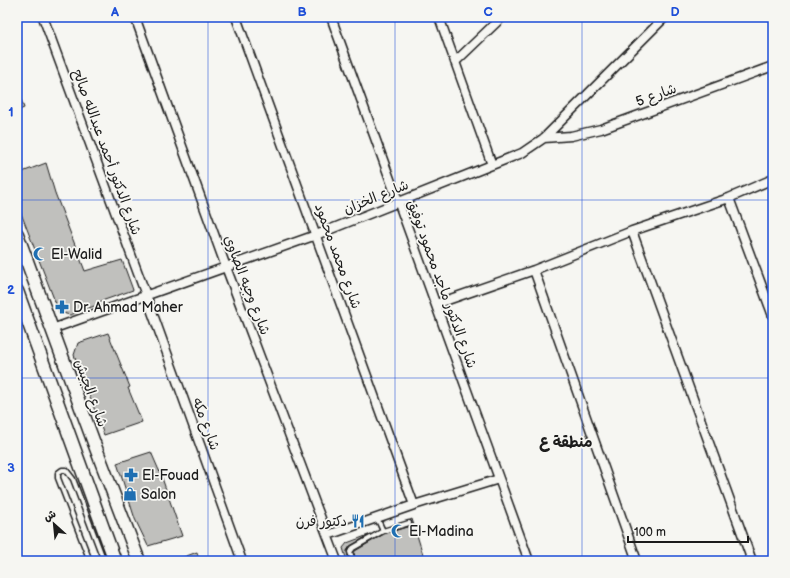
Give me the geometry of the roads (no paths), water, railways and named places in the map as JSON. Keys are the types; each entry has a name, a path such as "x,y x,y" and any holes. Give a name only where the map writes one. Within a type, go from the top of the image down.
{"street":[{"name":"شارع الدكتور أحمد عبدالله صالح","path":"43,17 146,296"},
{"name":"شارع وجيه الصاوي","path":"135,17 226,267 337,561"},
{"name":"شارع محمد محمود","path":"236,17 414,505"},
{"name":"شارع الدكتور ماجد محمود توفيق","path":"331,17 529,561"},
{"path":"439,17 492,165"},
{"path":"455,62 502,17"},
{"path":"654,17 657,26"},
{"name":"شارع الخزان","path":"52,329 316,235 522,153 544,138 665,17"},
{"name":"شارع 5","path":"544,138 571,136 601,129 773,66"},
{"path":"436,304 534,270 632,231 729,198 773,179"},
{"path":"729,198 773,316"},
{"path":"632,231 752,561"},
{"name":"شارع الجيش","path":"17,234 139,561"},
{"path":"534,270 637,561"},
{"path":"17,291 74,449 78,477 115,561"},
{"name":"شارع مكه","path":"146,296 242,561"},
{"path":"74,449 94,443"},
{"path":"328,535 414,505 499,480"}],"lane":[{"path":"90,561 58,478 58,473 62,470 66,470 78,477 104,561"},
{"path":"377,518 383,531"},
{"path":"353,561 350,552 351,549 383,531 409,523"}],"place":[{"name":"El-Walid","path":"40,254"},
{"name":"Dr. Ahmad Maher","path":"62,307"},
{"name":"El-Fouad","path":"131,475"},
{"name":"Salon","path":"130,494"},
{"name":"دكتور فرن","path":"358,521"},
{"name":"El-Madina","path":"398,531"}],"district":[{"name":"منطقة ع","path":"566,442"}]}
